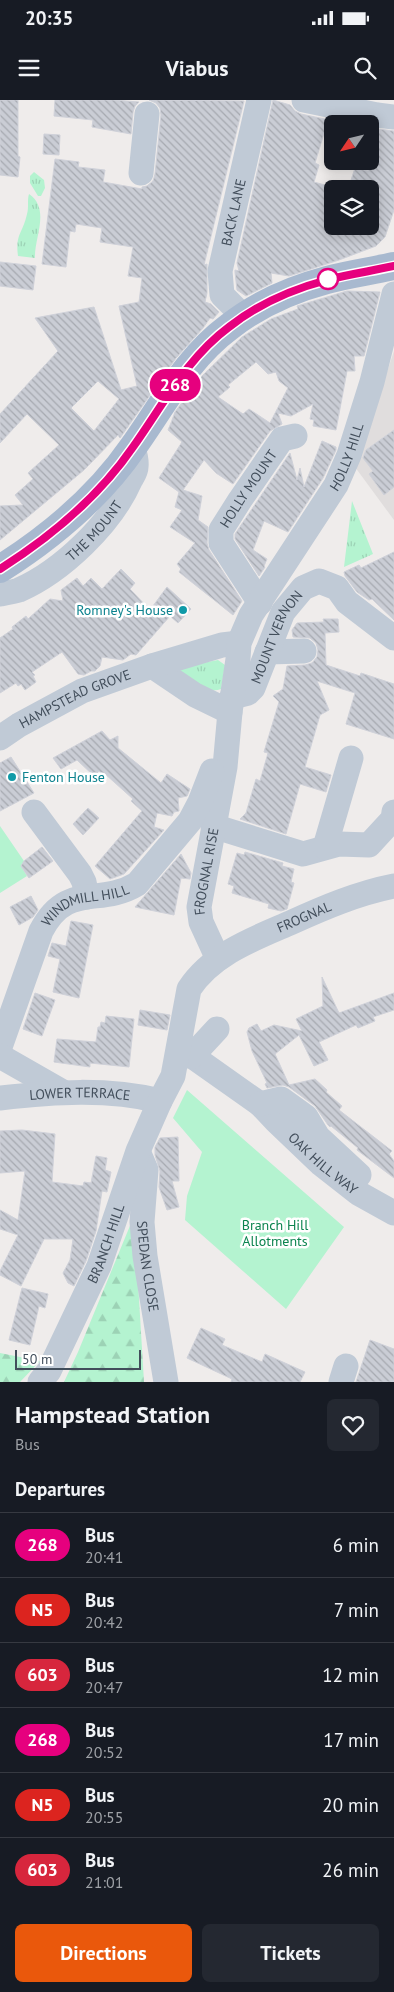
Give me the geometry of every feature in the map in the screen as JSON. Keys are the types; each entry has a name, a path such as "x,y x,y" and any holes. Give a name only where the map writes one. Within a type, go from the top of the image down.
{"main road":[{"path":"0,569 47,537 95,495 133,448 184,371 221,333 243,316 289,294 328,280 394,266"}],"street":[{"name":"BACK LANE","path":"243,316 222,295 220,272 259,100"},
{"path":"304,100 394,117"},
{"path":"141,173 147,114"},
{"name":"HOLLY HILL","path":"238,643 251,615 336,485 349,455 372,382 394,294"},
{"name":"HOLLY MOUNT","path":"260,603 221,543 220,535 240,500 282,439 295,436"},
{"name":"THE MOUNT","path":"6,597 47,574 73,553 101,525 119,503 136,468 133,448"},
{"name":"MOUNT VERNON","path":"231,704 253,688 283,612 292,599 303,588 319,581 337,588 347,602 394,638"},
{"name":"HAMPSTEAD GROVE","path":"0,738 19,725 82,691 152,666 222,645 238,643"},
{"name":"FROGNAL RISE","path":"218,959 208,941 199,913 225,767 238,643"},
{"path":"266,652 304,651"},
{"path":"152,666 196,695 231,704"},
{"path":"325,847 351,758"},
{"name":"WINDMILL HILL","path":"0,1047 41,931 48,917 72,899 126,891 137,884 190,822 212,770 225,767"},
{"path":"34,812 80,874 87,897"},
{"path":"214,826 303,854 338,844 369,845 392,819 394,812"},
{"name":"FROGNAL","path":"218,959 246,942 324,908 374,890 394,886"},
{"path":"185,1056 189,989 197,977 218,959"},
{"path":"160,1100 185,1056 217,1028"},
{"path":"0,1056 63,1092"},
{"name":"OAK HILL WAY","path":"185,1056 260,1104 321,1164 358,1193 394,1213"},
{"name":"LOWER TERRACE","path":"0,1098 63,1092 116,1093 160,1100"},
{"name":"OAK HILL WAY","path":"260,1104 281,1099 306,1117 318,1137 356,1173 394,1198"},
{"name":"BRANCH HILL","path":"40,1382 49,1371 99,1266 138,1151 160,1100"},
{"name":"SPEDAN CLOSE","path":"138,1151 146,1170 142,1222 145,1256 166,1382"}],"shaded area":[{"path":"394,351 394,520 355,467"}],"green space":[{"path":"34,172 44,180 45,188 41,196 38,196 30,183 30,176"},
{"path":"29,194 36,200 40,216 35,258 18,256 17,249 18,238 27,214"},
{"path":"352,501 373,554 344,567"},
{"path":"218,660 225,665 221,689 209,690 197,684 176,668"},
{"path":"0,826 24,861 21,866 27,876 0,893"},
{"name":"Branch Hill Allotments","path":"187,1090 344,1227 286,1309 185,1220 187,1196 202,1152 173,1118"},
{"path":"134,1216 144,1382 64,1382 78,1352"},
{"path":"0,1353 40,1361 20,1382 0,1382"}],"building":[{"path":"0,100 18,100 18,156 20,157 18,177 0,175"},
{"path":"55,100 139,102 133,112 131,134 92,127 93,120 54,116"},
{"path":"149,100 244,101 204,265 207,264 207,293 205,302 211,304 219,312 213,319 210,318 176,358 120,438 118,435 84,470 0,540 0,506 23,505 15,495 33,479 28,473 59,445 27,414 0,443 0,414 58,351 35,318 94,307 121,390 137,386 119,306 139,302 142,278 128,276 133,247 100,242 102,228 76,224 75,232 70,231 66,267 42,264 55,159 79,162 78,167 105,170 103,182 142,189 142,187 147,186 153,181 155,174 161,115 160,108 156,103","holes":["98,381 119,399 94,431 71,408"]},
{"path":"273,100 290,105 301,114 324,119 324,133 315,163 319,165 314,182 324,185 324,235 379,235 379,180 351,180 354,170 379,170 379,129 394,131 394,210 385,237 376,246 289,276 271,273 272,283 246,296 237,290 235,270 239,271 237,263"},
{"path":"44,134 60,135 59,155 43,154"},
{"path":"0,262 36,266 33,290 0,286"},
{"path":"347,291 380,292 364,356 354,356 355,371 347,371 336,430 313,426 314,420 310,419 313,404 291,416 278,413 282,424 270,431 233,484 216,473 204,460 183,490 202,496 198,520 208,527 207,543 209,550 242,601 233,615 179,572 181,569 177,564 195,543 170,527 182,510 175,507 179,492 159,478 182,442 168,430 175,412 200,378 242,337 271,319 298,309 297,306","holes":["256,362 268,374 276,372 279,381 288,388 270,423 249,409 243,414 218,397 230,387 228,385"]},
{"path":"394,430 394,487 384,495 369,474 373,471 363,458 366,450"},
{"path":"322,441 336,447 336,450 323,478 288,532 264,521 253,550 267,559 265,567 259,576 235,539 235,534 290,453 297,480 300,468 304,487"},
{"path":"394,552 394,620 372,599 369,600 357,592 344,572 359,565 361,568"},
{"path":"121,569 135,583 130,589 150,610 167,587 191,609 178,623 170,616 136,655 131,654 123,660 102,657 100,666 95,671 84,675 78,674 62,652 32,672 35,675 33,676 36,682 25,690 21,684 18,686 16,683 0,693 0,638 13,629 12,627 26,616 28,619 50,599 63,601 61,590 77,578 83,586 91,578 102,589"},
{"path":"323,619 338,619 339,632 325,633 326,665 360,676 361,673 394,684 394,739 346,724 355,693 317,681 329,710 320,715 305,767 331,775 326,792 300,784 286,834 240,819 246,813 256,779 260,781 268,753 264,752 279,702 273,696 283,689 287,666 312,663 317,657 316,643 310,638 293,637 292,630 297,623 324,622"},
{"path":"102,731 110,740 118,736 118,748 161,783 167,774 190,789 187,796 178,798 179,811 174,812 172,816 157,813 154,827 164,830 124,874 110,879 95,866 142,811 131,801 133,799 104,773 103,775 99,771 94,776 77,760 61,769 53,758"},
{"name":"Fenton House","path":"11,757 34,793 0,811 0,763"},
{"path":"88,808 99,818 83,835 73,824"},
{"path":"42,847 53,861 29,878 21,866 24,861"},
{"path":"245,852 283,863 282,866 294,869 291,882 294,883 287,909 281,911 268,908 269,904 232,893 234,886 228,884 237,853 244,855"},
{"path":"181,854 191,873 190,879 181,878 174,915 135,907"},
{"path":"31,896 38,910 33,917 19,925 10,907"},
{"path":"71,921 93,925 79,998 53,992 60,959 48,956 52,943 66,946"},
{"path":"322,977 339,1013 394,993 394,1010 373,1017 375,1021 358,1028 356,1025 319,1042 328,1060 314,1066 299,1035 275,1054 289,1085 315,1079 342,1106 339,1110 392,1151 389,1154 394,1161 394,1178 330,1127 315,1106 289,1087 283,1085 267,1088 265,1084 267,1083 252,1051 247,1032 249,1028 257,1024 261,1031 274,1025 302,1031 296,1019 323,1006"},
{"path":"35,993 55,1000 42,1036 23,1029"},
{"path":"140,1010 170,1015 167,1030 138,1025"},
{"path":"106,1016 134,1019 129,1067 90,1063 90,1067 54,1062 57,1039 96,1042 98,1027 100,1027 101,1022 105,1023"},
{"path":"22,1130 55,1134 52,1182 83,1186 84,1182 91,1183 96,1156 107,1158 105,1170 111,1172 107,1192 102,1191 96,1231 86,1261 74,1286 68,1283 63,1273 70,1260 73,1239 44,1239 21,1286 0,1275 0,1271 18,1235 0,1229 0,1210 18,1220 25,1171 0,1173 0,1131"},
{"path":"178,1137 179,1181 172,1181 179,1207 167,1210 159,1187 160,1171 155,1155 155,1147 160,1138"},
{"path":"22,1288 48,1294 45,1308 39,1306 30,1345 9,1340"},
{"path":"201,1328 225,1339 222,1345 262,1362 265,1354 305,1372 300,1382 231,1382 232,1379 187,1358"},
{"path":"370,1340 394,1349 394,1382 356,1382"}],"bus line":[{"name":"268","path":"0,569 47,537 95,495 133,448 184,371 198,354 243,316 289,294 328,280 394,266"}],"place":[{"name":"Romney's House","path":"183,610"},
{"name":"Fenton House","path":"12,777"}]}
